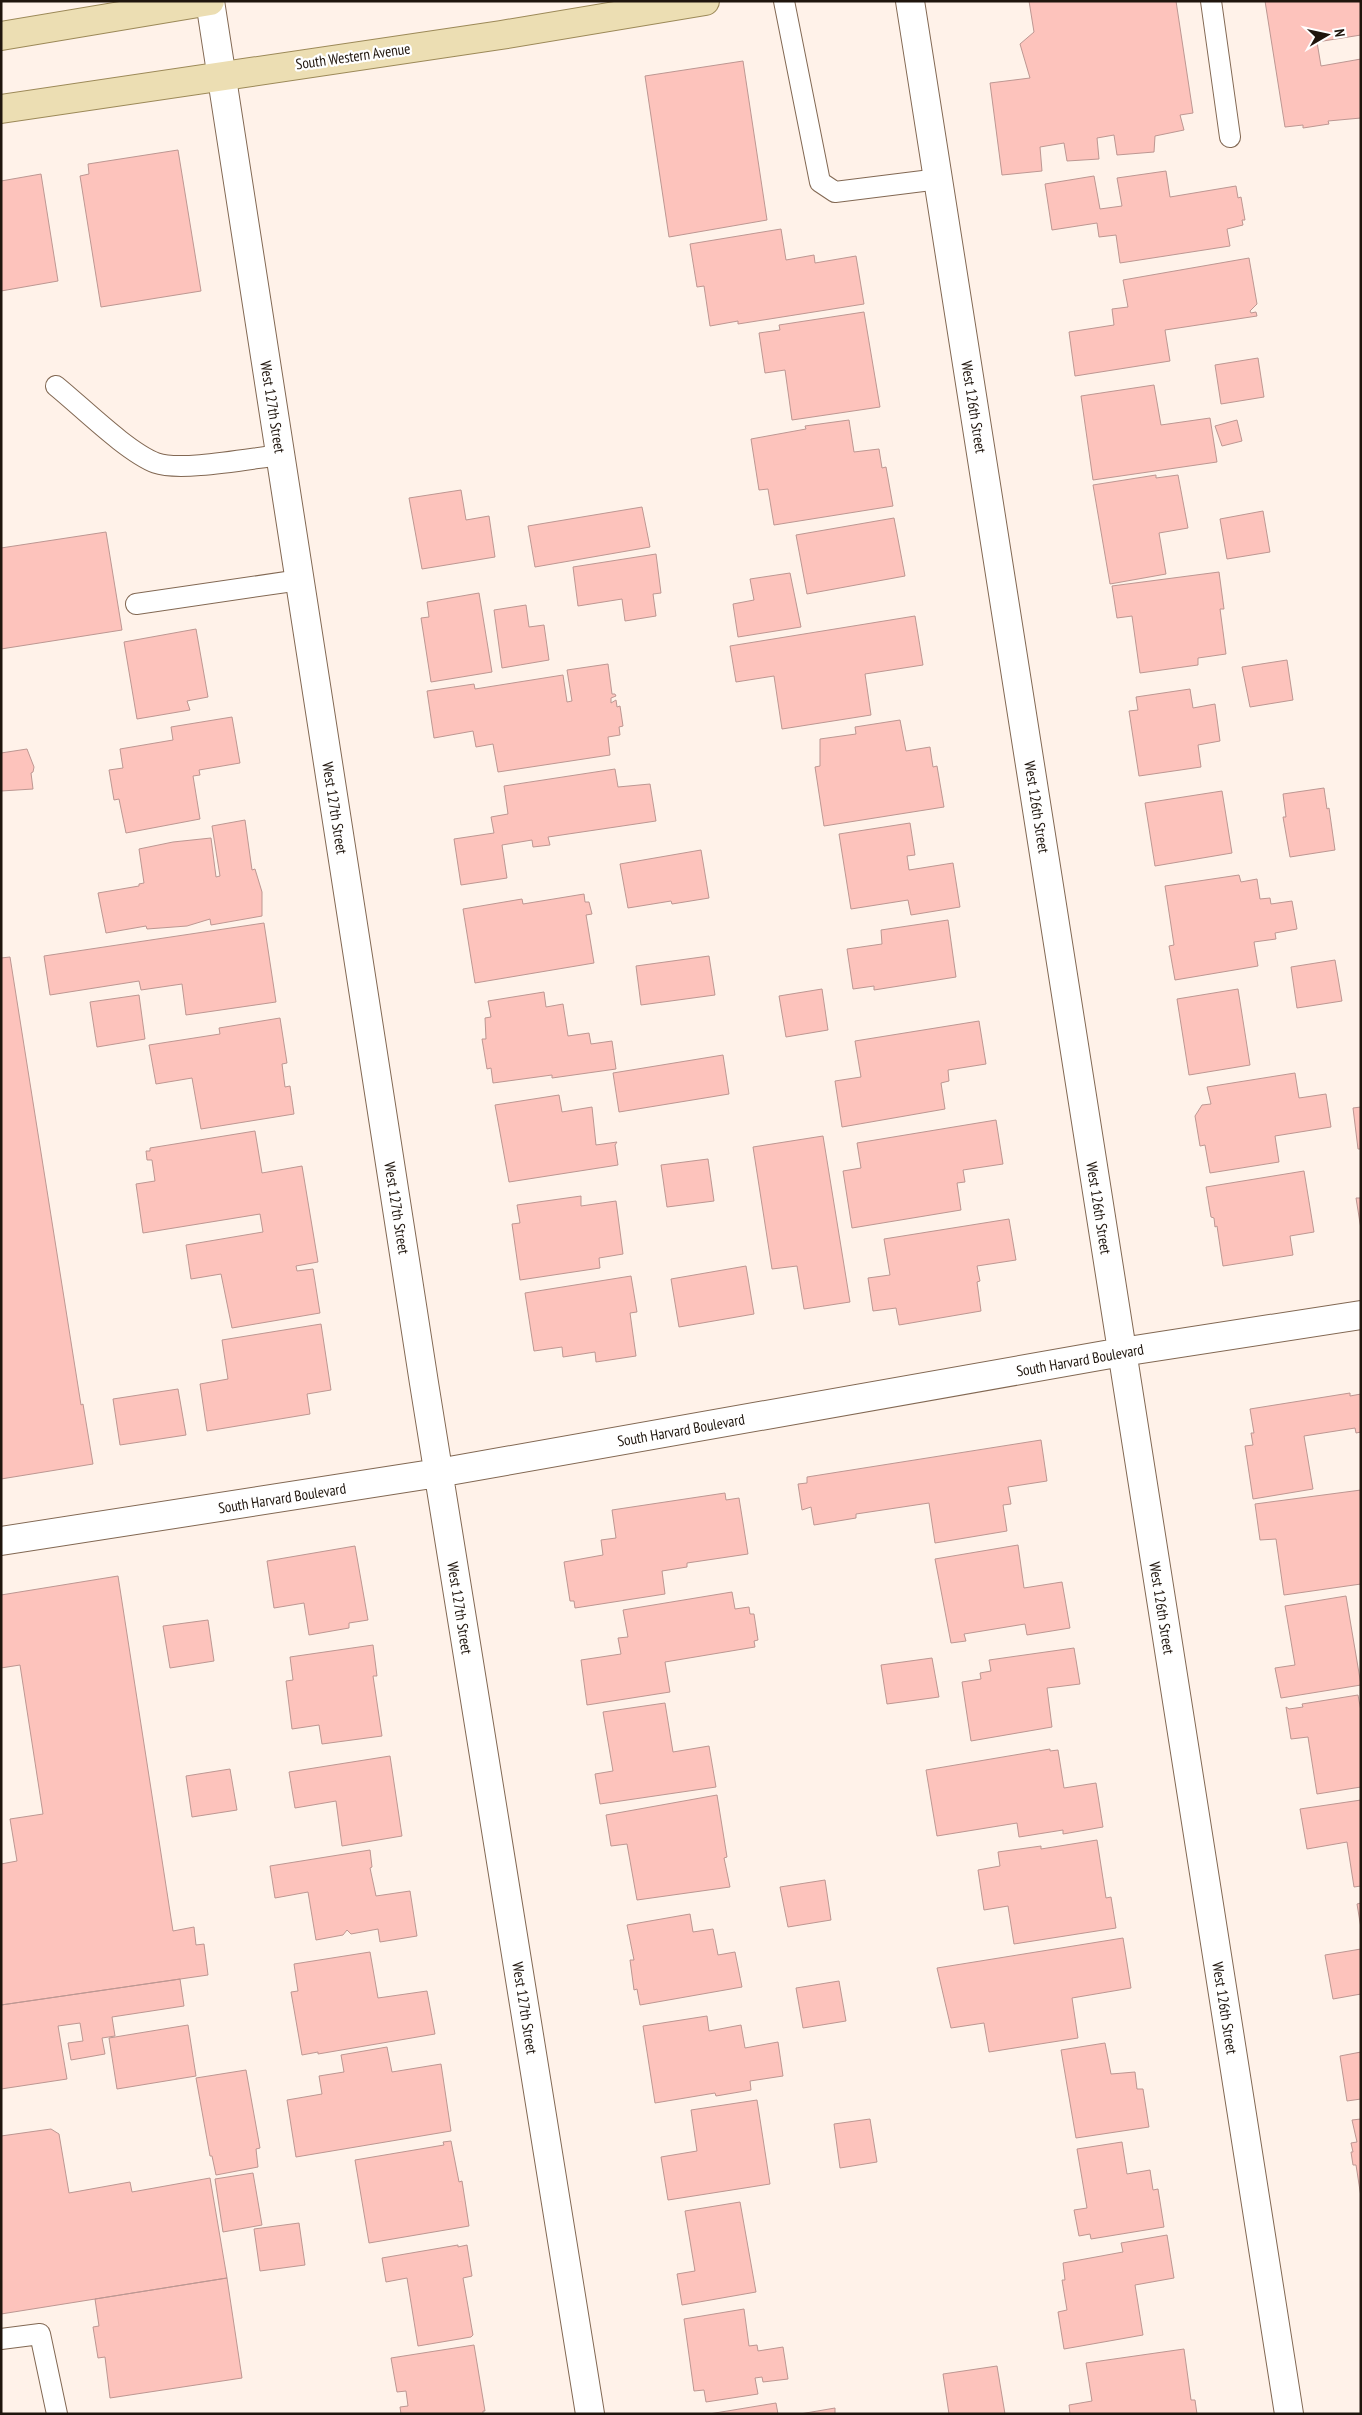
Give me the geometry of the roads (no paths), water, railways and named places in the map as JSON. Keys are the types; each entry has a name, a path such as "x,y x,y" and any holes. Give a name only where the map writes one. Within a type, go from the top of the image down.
{"main road":[{"path":"1,36 210,1"},
{"name":"South Western Avenue","path":"1,109 501,35 705,1"}],"street":[{"name":"West 127th Street","path":"210,1 438,1473 590,2414"},
{"name":"West 126th Street","path":"910,1 1289,2414"},
{"name":"South Harvard Boulevard","path":"1,1541 438,1473 1122,1352 1361,1315"}],"lane":[{"path":"784,1 820,182 835,192 939,179"},
{"path":"1211,1 1230,137"},
{"path":"56,386 130,447 157,463 188,466 281,455"},
{"path":"136,604 300,580"},
{"path":"1,2339 40,2334 57,2414"}]}
